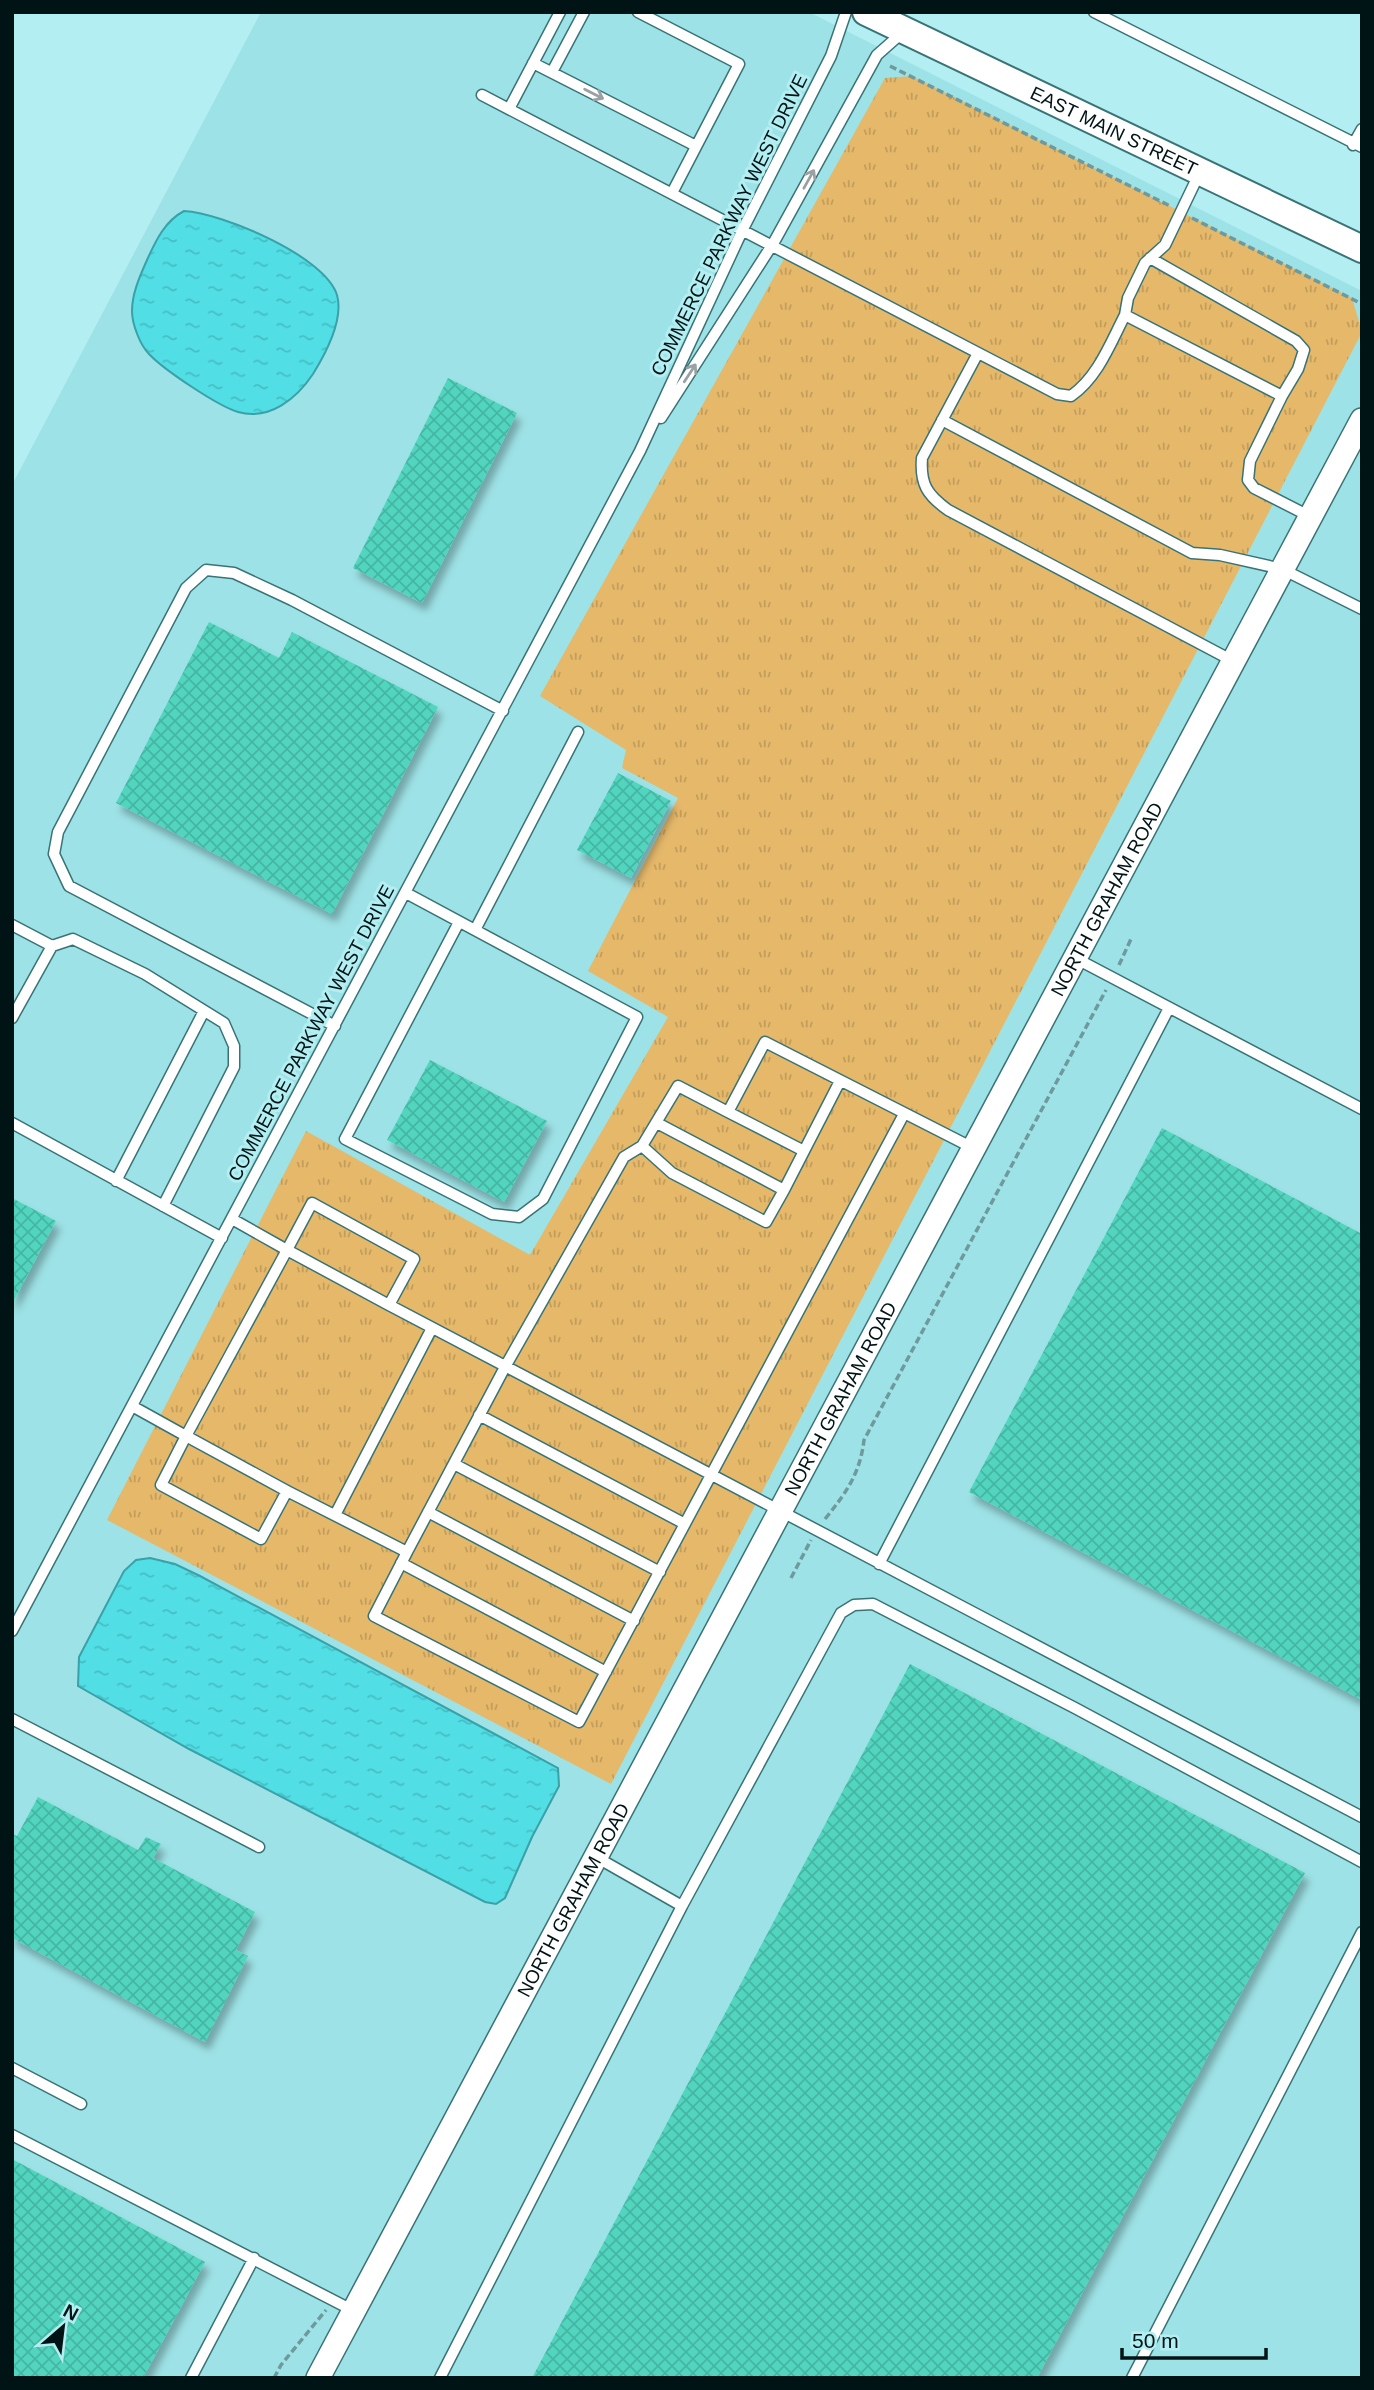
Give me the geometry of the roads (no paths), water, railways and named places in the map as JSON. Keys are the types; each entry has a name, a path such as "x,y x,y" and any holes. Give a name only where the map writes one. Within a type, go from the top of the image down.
{"main road":[{"name":"EAST MAIN STREET","path":"871,13 1362,249"}],"street":[{"name":"NORTH GRAHAM ROAD","path":"318,2378 344,2306 595,1857 1362,419"}],"lane":[{"path":"509,109 560,12"},
{"path":"552,72 584,12"},
{"path":"638,12 739,64 672,193"},
{"name":"COMMERCE PARKWAY WEST DRIVE","path":"12,1631 640,451 743,229 831,57 846,12"},
{"path":"1094,12 1358,146 1362,129"},
{"name":"COMMERCE PARKWAY WEST DRIVE","path":"640,451 772,245 877,55 904,31"},
{"path":"533,63 696,146"},
{"path":"482,95 1057,394 1070,396 1094,373 1125,315 1128,298 1150,258 1165,245 1200,171"},
{"path":"1150,258 1296,341 1304,350 1298,369 1250,461 1248,480 1254,488 1310,516"},
{"path":"1125,315 1282,396"},
{"path":"978,353 922,458 920,474 927,495 948,510 1233,662"},
{"path":"942,420 1192,553 1220,555 1282,569 1362,609"},
{"path":"335,1026 69,886 54,854 58,832 186,588 206,570 234,573 292,600 503,711"},
{"path":"475,930 579,732"},
{"path":"406,893 637,1017 543,1199 519,1217 492,1214 345,1139 459,922"},
{"path":"12,925 52,946"},
{"path":"12,1018 52,946 73,939 104,952 224,1023 234,1046 234,1067 163,1206"},
{"path":"1075,958 1362,1109"},
{"path":"12,990 24,996"},
{"path":"879,1564 1169,1008"},
{"path":"116,1181 204,1011"},
{"path":"728,1112 765,1042 973,1149"},
{"path":"642,1146 672,1173 766,1222 840,1081"},
{"path":"804,1151 678,1086 642,1146 624,1157 505,1367 374,1616 579,1722 904,1114"},
{"path":"12,1123 222,1238"},
{"path":"657,1123 784,1190"},
{"path":"287,1490 261,1539 161,1485 312,1203 414,1259 389,1305"},
{"path":"232,1219 505,1367 1362,1817"},
{"path":"335,1515 432,1328"},
{"path":"132,1406 407,1552"},
{"path":"479,1415 685,1524"},
{"path":"454,1464 660,1572"},
{"path":"428,1512 634,1621"},
{"path":"401,1563 606,1672"},
{"path":"440,2378 681,1906 841,1613 854,1605 873,1604 1075,1708 1362,1863"},
{"path":"12,1719 259,1847"},
{"path":"595,1857 681,1906"},
{"path":"1132,2378 1362,1932"},
{"path":"12,2068 81,2104"},
{"path":"12,2135 344,2306"},
{"path":"191,2378 254,2258"}],"water":[{"path":"184,211 222,219 270,239 313,266 329,280 337,295 339,305 336,325 318,366 291,399 272,410 250,414 218,403 156,361 140,340 132,311 137,285 162,232 171,220"},
{"path":"150,1558 175,1564 200,1576 558,1768 559,1786 532,1837 505,1898 496,1904 485,1902 189,1749 78,1686 79,1657 124,1571 136,1560"}]}
